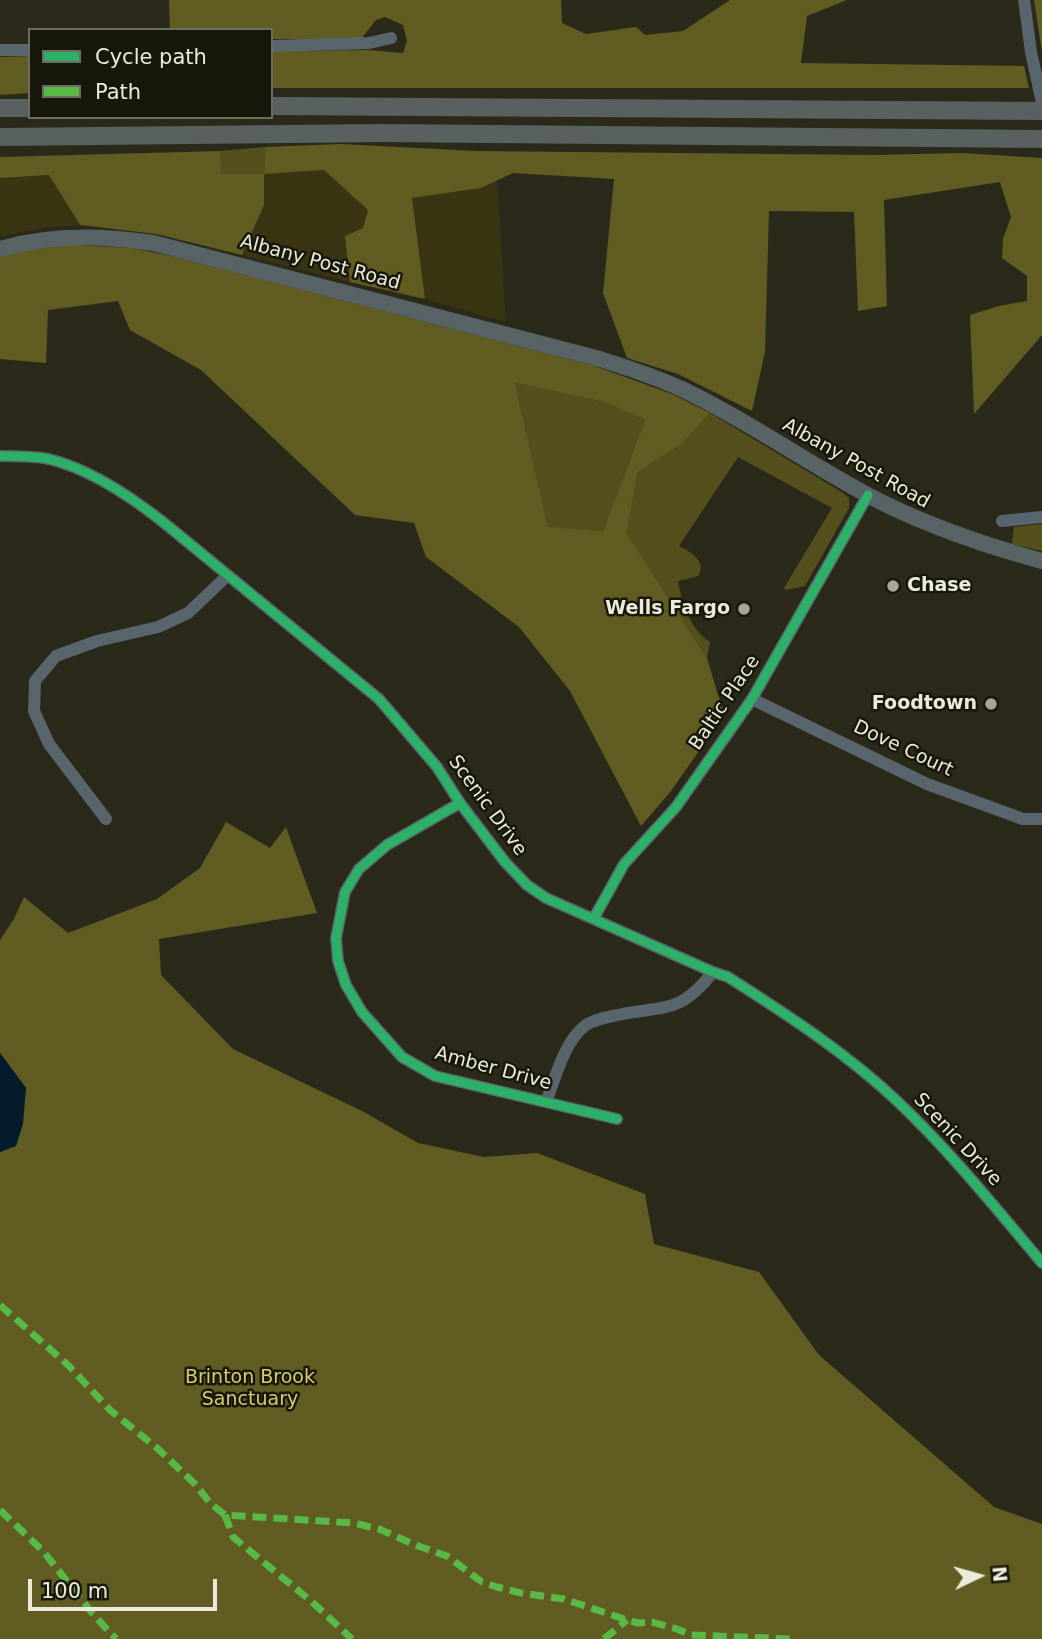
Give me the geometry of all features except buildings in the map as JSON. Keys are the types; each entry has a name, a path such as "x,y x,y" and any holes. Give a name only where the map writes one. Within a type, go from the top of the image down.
{"highway":[{"path":"273,106 1037,109"},
{"path":"0,108 28,108"},
{"path":"0,138 383,132 1037,139"}],"main road":[{"name":"Albany Post Road","path":"0,249 71,237 153,243 600,359 651,376 700,398 869,495 945,530 1042,561"}],"street":[{"path":"1024,0 1037,109"},
{"path":"273,46 369,43 391,38"},
{"path":"0,50 28,50"},
{"name":"Scenic Drive","path":"0,456 49,459 96,478 130,496 379,699 437,767 460,803 505,862 527,885 546,898 728,977 817,1034 895,1099 962,1168 1042,1263"},
{"name":"Baltic Place","path":"594,918 624,864 676,807 752,699 869,495"},
{"path":"1002,521 1042,517"},
{"path":"106,819 49,744 34,711 35,681 55,656 97,641 158,627 188,613 228,575"},
{"name":"Dove Court","path":"752,699 927,784 1023,819 1042,819"},
{"name":"Amber Drive","path":"460,803 387,845 359,869 345,892 336,938 338,961 346,985 362,1012 402,1057 435,1076 617,1119"},
{"name":"Amber Drive","path":"546,1102 574,1038 587,1025 601,1018 664,1010 683,1002 699,990 713,972"}],"shaded area":[{"path":"265,147 264,174 220,174 220,151"},
{"path":"325,170 368,210 363,228 345,236 350,282 242,255 264,205 264,174"},
{"path":"49,175 80,225 0,236 0,178"},
{"path":"497,181 506,322 425,299 412,198 481,188"},
{"path":"515,383 604,402 645,420 603,531 548,528"},
{"path":"710,413 840,491 849,498 849,508 805,586 786,590 784,588 832,508 738,457 679,546 693,554 701,566 698,576 678,581 688,615 697,630 710,642 707,658 625,533 638,472 682,444"},
{"path":"1042,524 1042,551 1012,544 1014,527"}],"green space":[{"path":"169,0 561,0 562,23 586,34 636,27 645,35 683,31 730,0 847,0 807,16 801,63 1024,66 1029,88 273,88 273,51 369,50 403,53 407,41 403,25 385,17 376,20 362,38 351,39 273,39 273,28 170,28"},
{"path":"1034,0 1042,0 1042,52"},
{"path":"28,56 28,93 0,95 0,57"},
{"path":"340,144 477,151 875,155 962,153 1042,158 1042,335 974,414 970,315 1027,301 1027,276 1002,258 1003,239 1011,217 1000,182 884,200 887,306 858,311 854,212 769,211 765,352 752,411 678,374 627,358 603,293 614,179 513,173 481,188 412,198 425,299 350,282 345,236 363,228 368,210 324,170 264,174 265,147"},
{"path":"220,151 221,174 264,174 264,205 242,255 156,234 80,225 49,175 0,178 0,157"},
{"path":"74,245 132,248 176,257 595,366 672,394 710,413 682,444 638,472 626,533 707,658 724,715 671,791 641,826 570,691 519,627 426,557 414,523 355,515 201,370 130,330 118,301 48,310 46,363 0,359 0,257 24,250","holes":["515,383 604,402 645,420 603,531 548,527"]},
{"name":"Brinton Brook Sanctuary","path":"226,822 270,848 286,827 317,913 159,939 161,975 233,1049 364,1112 418,1143 484,1157 537,1153 645,1194 654,1244 759,1272 819,1355 994,1507 1042,1524 1042,1639 0,1639 0,1152 16,1145 26,1088 0,1053 0,940 24,897 68,933 157,899 200,868"}],"water":[{"path":"0,1053 26,1088 23,1124 16,1146 0,1152"}],"marked path":[{"path":"0,1305 69,1366 110,1410 157,1448 225,1515 354,1523 379,1529 447,1556 482,1582 497,1587 564,1599 627,1620 638,1623 652,1622 691,1635 791,1639"},
{"path":"0,1510 43,1551 116,1639"},
{"path":"225,1515 233,1537 311,1601 352,1639"},
{"path":"604,1639 627,1620"}],"cycle path":[{"path":"0,456 43,458 79,469 123,493 163,522 379,699 437,767 460,803 505,862 527,885 546,898 728,977 836,1050 877,1082 935,1139 1042,1263"},
{"path":"594,918 624,864 676,807 752,699 868,495"},
{"path":"460,803 387,845 359,869 345,892 336,938 338,961 346,985 362,1012 402,1057 435,1076 617,1119"}],"place":[{"name":"Chase","path":"893,586"},
{"name":"Wells Fargo","path":"744,609"},
{"name":"Foodtown","path":"991,704"}]}
